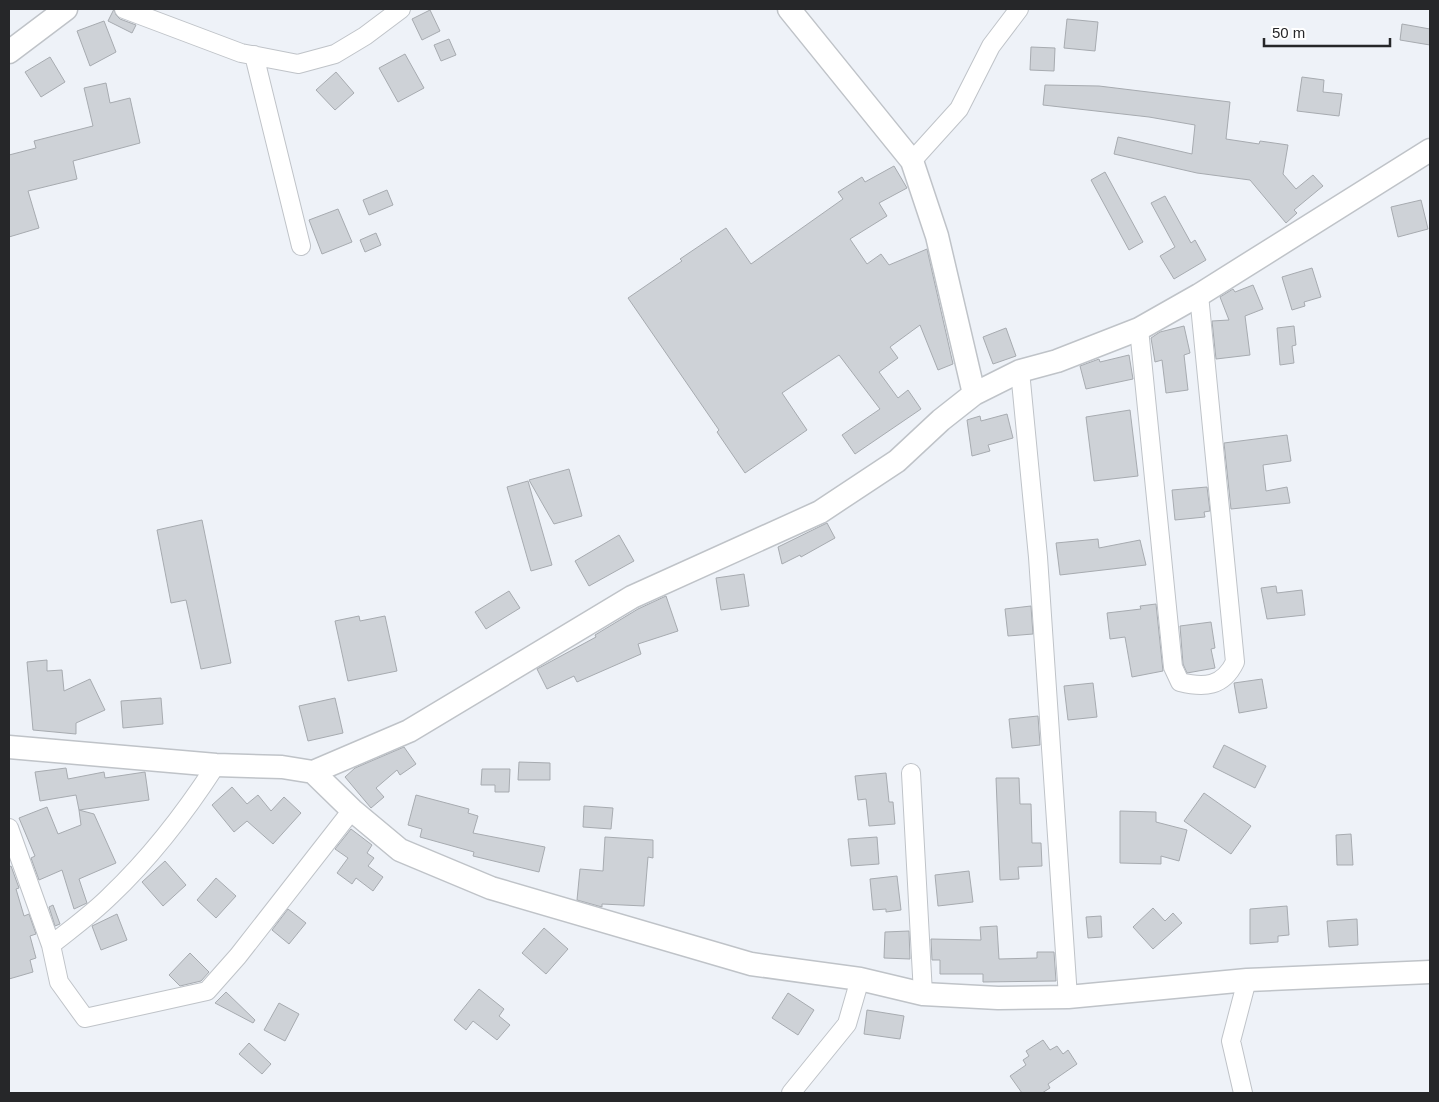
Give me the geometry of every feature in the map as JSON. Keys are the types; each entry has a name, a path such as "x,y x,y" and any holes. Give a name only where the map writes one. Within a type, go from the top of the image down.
{"street":[{"path":"9,52 66,9"},
{"path":"124,9 241,53 298,64 335,54 365,36 401,9"},
{"path":"789,9 912,161 937,236 974,394"},
{"path":"912,161 958,109 991,46 1019,9"},
{"path":"254,55 301,246"},
{"path":"9,747 216,766 282,767 314,772 409,731 632,597 820,512 897,461 941,420 974,394 1020,371 1057,360 1139,330 1199,295 1430,150"},
{"path":"1139,330 1173,667 1180,682 1206,686 1218,682 1230,673 1235,662 1199,295"},
{"path":"1020,371 1038,557 1068,997"},
{"path":"51,945 110,897 155,850 190,806 216,766"},
{"path":"314,772 352,810 400,850 491,888 751,964 860,979 922,994 998,998 1068,997 1247,980 1430,972"},
{"path":"912,773 922,994"},
{"path":"9,828 51,945 59,982 84,1018 207,991 238,956 352,810"},
{"path":"791,1093 847,1024 860,979"},
{"path":"1243,1093 1231,1041 1247,980"}],"building":[{"path":"114,9 120,19 136,25 132,33 108,21"},
{"path":"430,10 440,31 422,40 412,19"},
{"path":"1067,19 1098,22 1095,51 1064,48"},
{"path":"104,21 116,52 90,66 77,31"},
{"path":"1402,24 1430,29 1430,45 1400,40"},
{"path":"449,39 456,55 441,61 434,45"},
{"path":"1031,47 1055,48 1054,71 1030,70"},
{"path":"405,54 424,88 398,102 379,68"},
{"path":"50,57 65,82 41,97 25,72"},
{"path":"336,72 354,93 335,110 316,90"},
{"path":"1302,77 1324,80 1323,92 1342,94 1339,116 1297,111"},
{"path":"106,83 110,103 130,98 140,143 73,161 77,179 28,191 39,228 9,237 9,155 36,148 34,141 93,126 84,88"},
{"path":"1045,85 1099,86 1230,102 1226,139 1259,144 1260,141 1288,145 1283,174 1296,189 1313,175 1323,186 1294,210 1297,213 1286,223 1250,180 1197,173 1114,154 1118,137 1192,154 1195,125 1149,117 1043,105"},
{"path":"894,166 907,188 879,203 887,216 850,239 867,264 881,254 889,265 927,249 953,364 938,370 920,325 890,347 898,358 879,372 898,398 908,390 921,409 855,454 842,435 880,409 839,355 782,393 807,430 745,473 717,432 719,430 628,298 682,261 680,259 726,228 751,264 843,199 838,192 862,177 865,182"},
{"path":"1105,172 1143,242 1129,250 1091,180"},
{"path":"387,190 393,205 369,215 363,200"},
{"path":"1165,196 1191,243 1195,240 1206,260 1174,279 1160,256 1175,247 1151,203"},
{"path":"1421,200 1428,229 1398,237 1391,207"},
{"path":"338,209 352,242 322,254 309,220"},
{"path":"376,233 381,245 365,252 360,240"},
{"path":"1312,268 1321,297 1304,302 1305,306 1292,310 1282,277"},
{"path":"1253,285 1263,309 1245,316 1250,355 1216,359 1212,321 1229,320 1220,297 1233,289 1235,292"},
{"path":"1184,326 1190,353 1184,355 1188,390 1166,393 1162,360 1155,362 1151,338 1160,332"},
{"path":"1294,326 1296,345 1292,346 1294,363 1280,365 1277,328"},
{"path":"1006,328 1016,356 993,364 983,337"},
{"path":"1129,355 1133,379 1086,389 1080,366 1099,359 1100,362"},
{"path":"1130,410 1138,476 1094,481 1086,417"},
{"path":"1007,414 1013,438 988,445 990,451 972,456 967,420 980,416 981,421"},
{"path":"1287,435 1291,461 1263,465 1266,491 1287,487 1290,503 1231,509 1224,443"},
{"path":"569,469 582,516 554,524 529,480"},
{"path":"528,481 552,565 531,571 507,487"},
{"path":"1207,487 1210,511 1204,512 1205,517 1175,520 1172,490"},
{"path":"202,520 231,663 201,669 186,600 171,603 157,530"},
{"path":"827,523 835,538 801,557 800,555 782,564 778,547"},
{"path":"619,535 634,561 589,586 575,561"},
{"path":"1098,539 1099,548 1140,540 1146,565 1060,575 1056,543"},
{"path":"744,574 749,606 721,610 716,578"},
{"path":"1276,586 1277,593 1302,590 1305,615 1267,619 1261,588"},
{"path":"509,591 520,608 486,629 475,612"},
{"path":"666,596 678,631 638,644 641,654 577,682 574,676 547,689 537,669 596,637 595,635 638,609"},
{"path":"1156,604 1163,671 1132,677 1125,637 1110,639 1107,613 1141,609 1140,606"},
{"path":"1031,606 1033,634 1008,636 1005,609"},
{"path":"359,616 360,621 385,616 397,671 348,681 335,621"},
{"path":"1211,622 1215,648 1211,649 1215,668 1187,673 1183,664 1180,626"},
{"path":"47,660 47,671 62,670 64,691 90,679 105,710 76,723 76,734 33,730 27,662"},
{"path":"1262,679 1267,708 1239,713 1234,683"},
{"path":"1093,683 1097,717 1068,720 1064,686"},
{"path":"161,698 163,724 123,728 121,701"},
{"path":"335,698 343,733 308,741 299,706"},
{"path":"1038,716 1040,745 1012,748 1009,719"},
{"path":"1224,745 1266,766 1255,788 1213,767"},
{"path":"404,747 416,764 400,775 397,770 376,788 384,797 371,808 345,777 355,768"},
{"path":"519,762 550,763 550,780 518,780"},
{"path":"66,768 68,779 104,772 105,778 145,772 149,800 79,810 76,795 40,801 35,772"},
{"path":"482,769 510,769 509,792 495,792 495,785 481,785"},
{"path":"886,773 889,802 893,802 895,824 869,826 866,799 858,800 855,776"},
{"path":"996,778 1019,778 1020,804 1031,804 1032,843 1041,843 1042,866 1018,867 1019,879 1000,880"},
{"path":"232,787 247,804 258,795 271,811 284,797 301,813 273,844 247,821 234,832 212,805"},
{"path":"1204,793 1251,826 1231,854 1184,821"},
{"path":"416,795 469,809 468,813 478,816 473,833 545,847 539,872 473,856 474,852 420,837 422,829 408,825"},
{"path":"584,806 613,808 611,829 583,827"},
{"path":"47,807 58,834 81,825 79,810 94,814 116,863 79,879 87,903 74,909 62,870 39,880 31,858 35,856 19,818"},
{"path":"1120,811 1156,812 1156,822 1187,830 1179,861 1161,856 1161,864 1120,863"},
{"path":"351,829 372,845 367,853 374,858 368,866 383,877 373,891 356,878 352,884 337,873 348,858 335,849"},
{"path":"1351,834 1353,865 1337,865 1336,835"},
{"path":"605,837 653,840 653,858 648,857 644,906 602,904 602,907 577,900 580,869 603,871"},
{"path":"877,837 879,864 851,866 848,839"},
{"path":"165,861 186,885 163,906 142,882"},
{"path":"11,866 19,888 16,889 24,916 29,914 36,934 30,936 36,958 30,960 33,972 9,979 9,867"},
{"path":"969,871 973,902 938,906 935,875"},
{"path":"897,876 901,910 886,912 886,909 873,910 870,879"},
{"path":"216,878 236,896 216,918 197,900"},
{"path":"53,905 60,924 55,926 49,907"},
{"path":"1287,906 1289,935 1278,936 1278,942 1250,944 1250,909"},
{"path":"1153,908 1165,921 1173,913 1182,923 1153,949 1133,927"},
{"path":"288,909 306,923 289,944 272,930"},
{"path":"117,914 127,940 101,950 92,926"},
{"path":"1101,916 1102,937 1088,938 1086,917"},
{"path":"1357,919 1358,945 1329,947 1327,921"},
{"path":"997,926 999,959 1037,958 1037,952 1054,952 1056,981 983,982 983,974 940,974 940,960 932,960 931,939 981,940 980,927"},
{"path":"544,928 568,949 546,974 522,953"},
{"path":"909,931 910,959 884,958 885,932"},
{"path":"190,953 209,972 201,981 180,986 169,975"},
{"path":"479,989 504,1009 499,1016 510,1025 497,1040 473,1021 466,1030 454,1020"},
{"path":"226,992 255,1020 253,1023 215,1003"},
{"path":"788,993 814,1010 798,1035 772,1018"},
{"path":"279,1003 299,1014 285,1041 264,1030"},
{"path":"867,1010 904,1016 900,1039 864,1034"},
{"path":"1043,1040 1050,1050 1057,1046 1063,1054 1068,1050 1077,1064 1048,1084 1050,1088 1042,1093 1022,1093 1010,1076 1026,1065 1023,1060 1029,1056 1026,1051"},
{"path":"249,1043 271,1064 262,1074 239,1054"}]}
